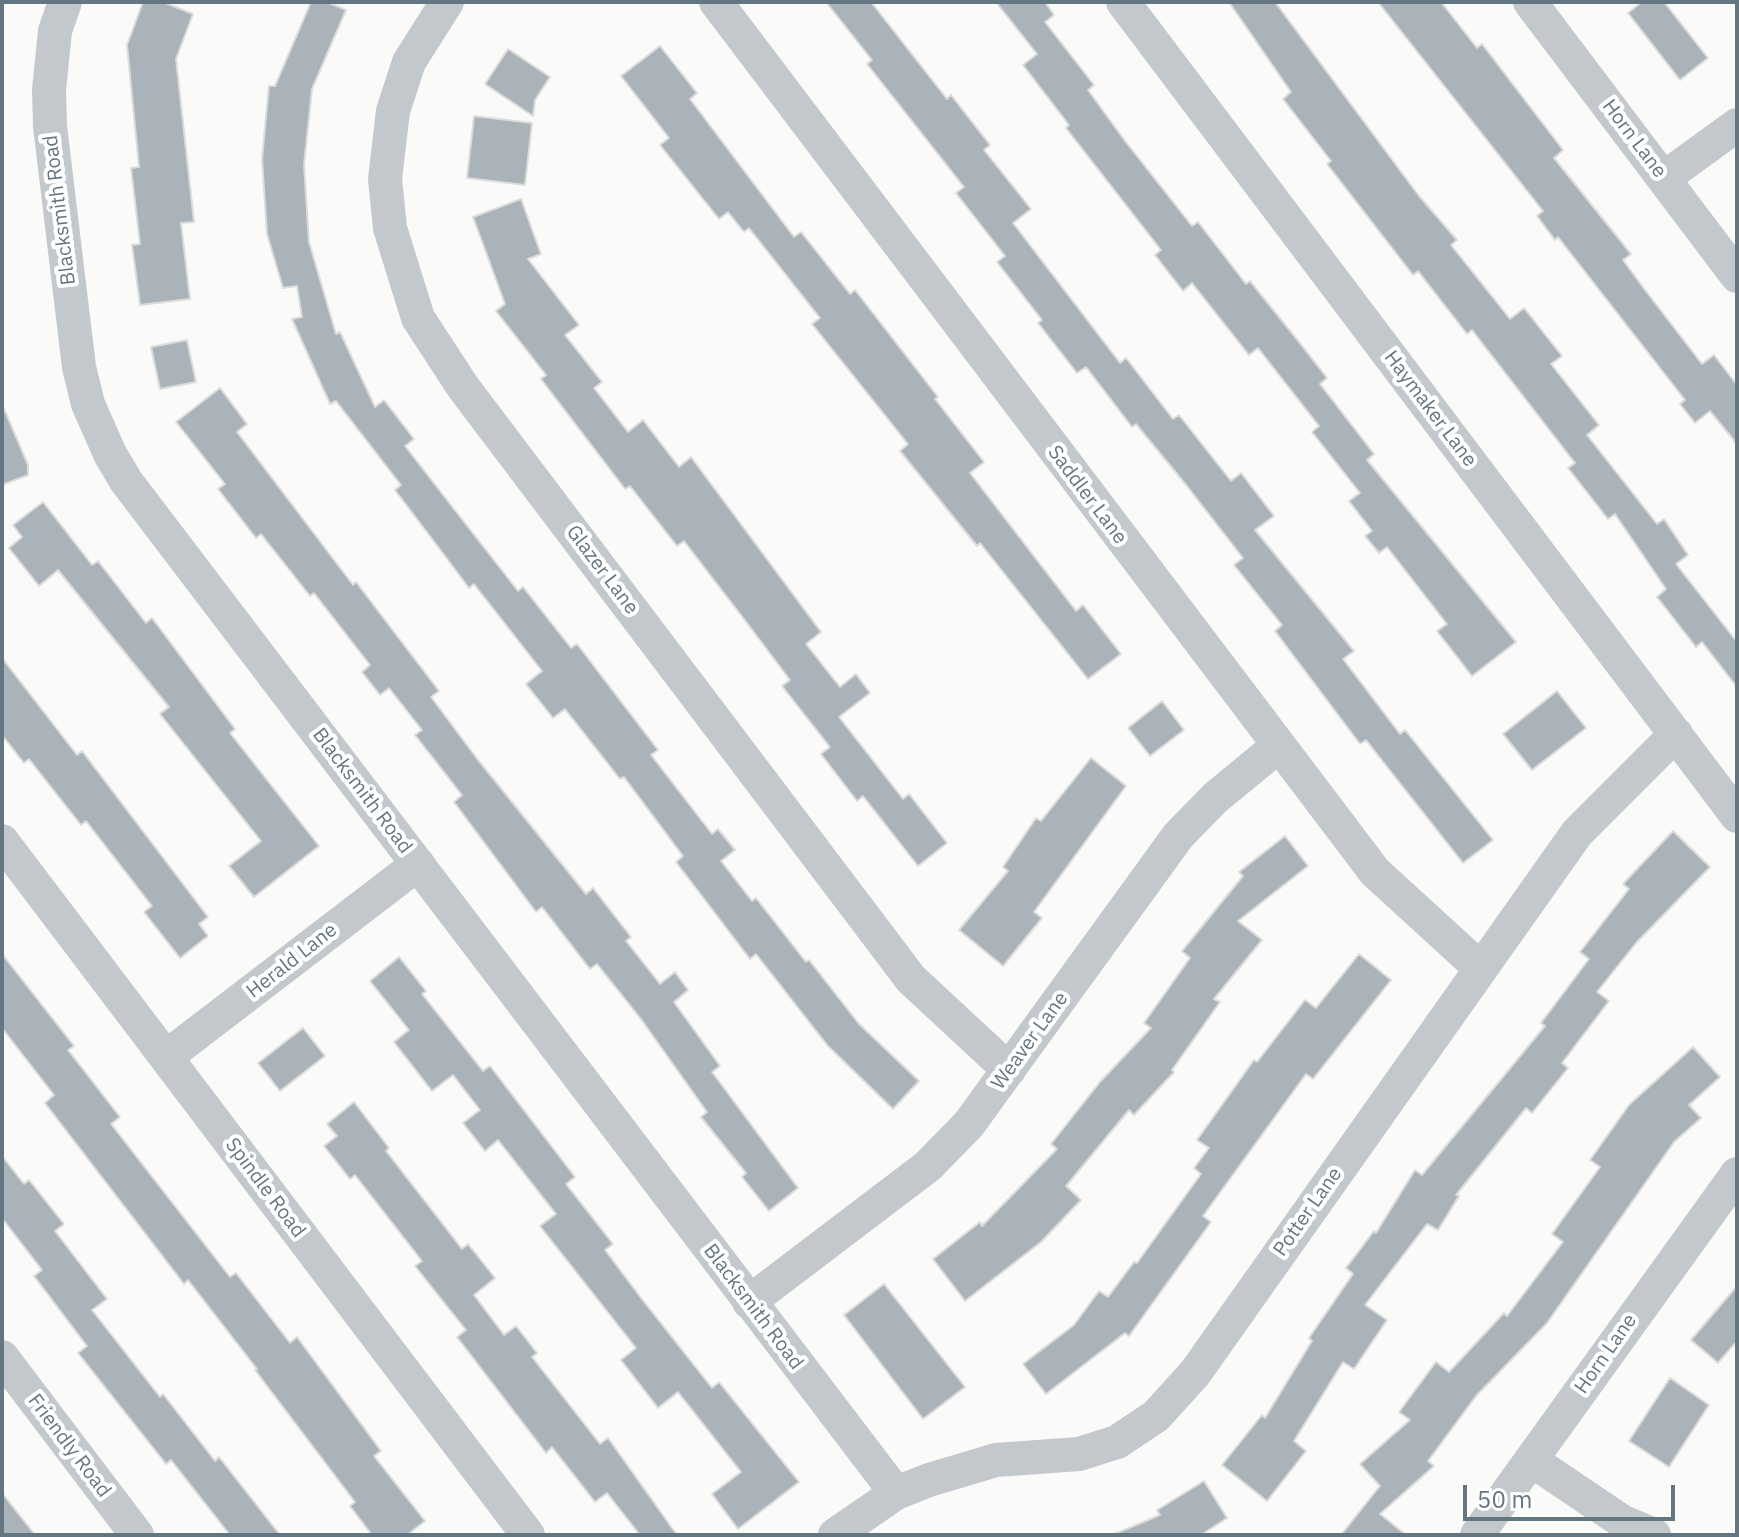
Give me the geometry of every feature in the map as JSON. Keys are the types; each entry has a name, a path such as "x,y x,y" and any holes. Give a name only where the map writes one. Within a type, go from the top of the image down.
{"street":[{"name":"Blacksmith Road","path":"65,2 55,31 49,90 50,126 79,367 88,404 126,481 896,1493"},
{"name":"Glazer Lane","path":"447,2 409,62 393,111 385,179 390,228 418,318 463,387 911,979 1009,1070"},
{"name":"Saddler Lane","path":"716,2 1277,747 1375,872 1480,968"},
{"name":"Haymaker Lane","path":"1123,2 1737,816"},
{"name":"Horn Lane","path":"1530,2 1737,276"},
{"path":"1664,178 1737,125"},
{"name":"Potter Lane","path":"835,1535 896,1493 996,1460 1079,1454 1117,1442 1156,1416 1195,1373 1577,833 1676,734"},
{"name":"Weaver Lane","path":"749,1302 928,1166 969,1124 1178,836 1215,798 1277,747"},
{"name":"Spindle Road","path":"2,841 528,1535"},
{"name":"Herald Lane","path":"166,1057 418,864"},
{"name":"Horn Lane","path":"1477,1535 1737,1174"},
{"name":"Friendly Road","path":"2,1357 137,1535"},
{"path":"1531,1460 1623,1522 1654,1535"}],"building":[{"path":"143,2 163,2 193,14 176,59 194,222 181,223 190,299 140,305 132,245 140,244 131,168 139,167 127,45"},
{"path":"311,2 327,2 346,10 312,89 304,165 309,242 336,334 340,332 375,407 384,400 414,439 405,446 518,591 523,587 571,648 577,644 658,750 651,755 712,834 718,829 735,850 721,861 752,901 756,898 859,1024 919,1081 893,1109 828,1046 756,954 750,959 676,862 683,856 624,777 620,779 565,709 553,718 526,684 542,671 474,584 469,588 395,490 401,485 336,401 330,404 292,319 302,317 297,286 283,288 267,234 262,159 269,86 275,86"},
{"path":"826,2 871,2 947,99 951,95 990,145 984,150 1031,209 1013,223 1120,363 1126,358 1173,419 1179,415 1231,481 1241,473 1274,516 1255,530 1354,651 1343,659 1400,734 1405,730 1493,840 1463,863 1366,740 1360,744 1275,631 1282,625 1234,565 1243,558 1136,424 1132,427 1086,367 1077,373 1038,323 1042,320 997,262 1005,256 956,193 964,187 867,64 872,60"},
{"path":"996,2 1045,2 1054,15 1045,22 1094,85 1088,90 1125,141 1192,226 1198,222 1246,284 1250,281 1299,342 1327,378 1320,384 1374,454 1367,460 1516,642 1472,676 1437,631 1447,624 1387,547 1379,553 1365,536 1372,531 1349,501 1360,493 1312,432 1319,426 1258,348 1249,355 1192,283 1183,291 1155,255 1161,250 1066,128 1069,125 1023,65 1037,54"},
{"path":"1229,2 1275,2 1419,196 1457,240 1451,245 1510,319 1524,308 1562,356 1551,364 1599,425 1587,435 1657,524 1664,519 1688,555 1676,564 1737,642 1737,687 1702,642 1696,647 1657,597 1666,589 1615,514 1608,519 1568,468 1575,463 1472,330 1467,334 1418,271 1413,275 1327,164 1331,161 1283,99 1291,92"},
{"path":"1378,2 1441,2 1477,48 1482,44 1563,150 1554,158 1631,254 1623,260 1645,290 1702,364 1714,355 1737,385 1737,444 1710,411 1695,423 1680,404 1685,400 1558,237 1555,240 1537,216 1543,211"},
{"path":"1642,2 1664,2 1708,58 1680,80 1628,13"},
{"path":"660,46 697,93 690,99 794,237 801,232 850,294 855,290 938,397 935,399 984,462 970,473 1076,611 1083,605 1121,654 1088,679 980,543 977,546 900,451 908,444 812,324 820,318 749,228 744,232 728,212 719,219 660,145 669,138 621,76"},
{"path":"508,49 550,77 535,100 533,116 485,84"},
{"path":"474,116 532,123 525,185 467,178"},
{"path":"521,199 541,254 528,259 579,325 565,335 602,382 594,388 628,432 643,420 679,467 691,457 821,632 806,644 840,687 856,674 870,693 839,717 903,799 909,794 947,843 918,866 863,796 857,801 821,754 830,747 782,686 790,680 744,619 684,541 677,546 630,486 625,489 541,379 546,375 496,311 505,304 473,217"},
{"path":"187,340 196,382 160,389 151,347"},
{"path":"220,388 247,424 237,432 353,585 356,582 439,691 431,697 478,760 586,894 593,888 631,937 626,941 660,984 675,972 688,990 674,1002 720,1066 712,1072 798,1188 769,1211 742,1177 746,1173 701,1117 707,1112 641,1019 597,964 590,969 542,907 536,912 454,802 462,795 415,735 422,730 389,688 380,695 362,672 370,665 314,593 310,596 261,534 256,538 218,489 225,484 176,422"},
{"path":"2,404 28,465 28,475 2,485"},
{"path":"43,502 92,565 98,561 146,623 152,618 235,729 230,733 319,846 254,897 229,866 261,841 160,714 169,707 58,570 39,586 9,548 22,537 13,525"},
{"path":"2,658 77,755 82,751 208,917 199,924 208,936 180,958 144,912 152,906 86,821 81,825 29,759 24,763 2,735"},
{"path":"1557,691 1586,728 1532,770 1503,734"},
{"path":"1162,701 1184,730 1150,756 1128,728"},
{"path":"1091,758 1126,786 1034,912 1042,918 1003,966 959,930 1008,871 1003,867 1036,818 1041,821"},
{"path":"1673,831 1710,867 1636,943 1597,992 1609,1001 1562,1063 1568,1068 1532,1113 1526,1108 1456,1195 1459,1196 1438,1230 1427,1224 1365,1305 1387,1320 1354,1369 1343,1362 1294,1441 1306,1451 1267,1501 1222,1465 1262,1415 1265,1418 1312,1341 1309,1338 1353,1274 1346,1268 1374,1231 1376,1233 1415,1170 1422,1175 1545,1026 1541,1023 1589,959 1580,952 1629,889 1623,884"},
{"path":"1285,836 1308,866 1238,921 1262,940 1214,999 1220,1002 1172,1070 1174,1072 1134,1115 1129,1110 1066,1186 1081,1200 1041,1242 965,1301 933,1259 980,1222 982,1226 1057,1149 1051,1144 1100,1082 1151,1028 1144,1023 1190,958 1182,951 1243,876 1239,872"},
{"path":"2,954 74,1046 68,1050 120,1117 111,1124 230,1277 236,1273 290,1343 297,1337 381,1451 374,1456 425,1521 407,1535 372,1535 350,1506 355,1502 257,1369 188,1280 184,1284 45,1103 54,1095 2,1028"},
{"path":"1359,954 1391,980 1313,1079 1306,1074 1203,1216 1211,1222 1129,1336 1125,1333 1046,1394 1023,1364 1074,1325 1099,1291 1108,1297 1134,1262 1137,1263 1201,1174 1194,1168 1209,1148 1197,1140 1254,1060 1257,1062 1305,1000 1316,1008"},
{"path":"399,957 426,991 422,994 483,1071 490,1066 575,1177 566,1184 613,1244 605,1250 641,1298 712,1388 719,1382 799,1482 738,1529 712,1494 741,1472 678,1392 658,1408 621,1360 636,1348 540,1226 556,1214 498,1140 485,1151 463,1123 480,1110 453,1075 432,1091 394,1042 409,1030 370,981"},
{"path":"303,1028 325,1056 280,1091 258,1063"},
{"path":"1693,1047 1720,1077 1689,1105 1701,1118 1674,1142 1547,1323 1476,1396 1428,1461 1434,1466 1380,1514 1406,1535 1341,1535 1380,1486 1360,1464 1410,1420 1399,1412 1436,1362 1449,1372 1504,1313 1507,1316 1563,1242 1552,1234 1600,1167 1590,1160 1629,1105"},
{"path":"354,1102 389,1148 386,1151 462,1249 468,1244 495,1278 474,1295 504,1335 516,1326 537,1353 532,1357 600,1444 608,1438 677,1535 640,1535 607,1493 595,1502 552,1447 546,1453 457,1337 466,1330 415,1266 422,1261 355,1175 350,1179 324,1146 337,1136 327,1124"},
{"path":"2,1156 24,1184 29,1180 64,1224 55,1231 107,1299 92,1310 160,1397 163,1394 215,1461 219,1457 280,1535 230,1535 171,1460 166,1464 78,1353 87,1346 34,1276 42,1270 2,1218"},
{"path":"884,1284 965,1387 923,1419 844,1315"},
{"path":"1737,1286 1737,1341 1718,1363 1691,1340"},
{"path":"1670,1378 1709,1405 1669,1467 1629,1441"},
{"path":"1204,1481 1227,1518 1201,1535 1112,1535 1160,1515 1157,1510"},
{"path":"2,1493 35,1535 2,1535"}]}
